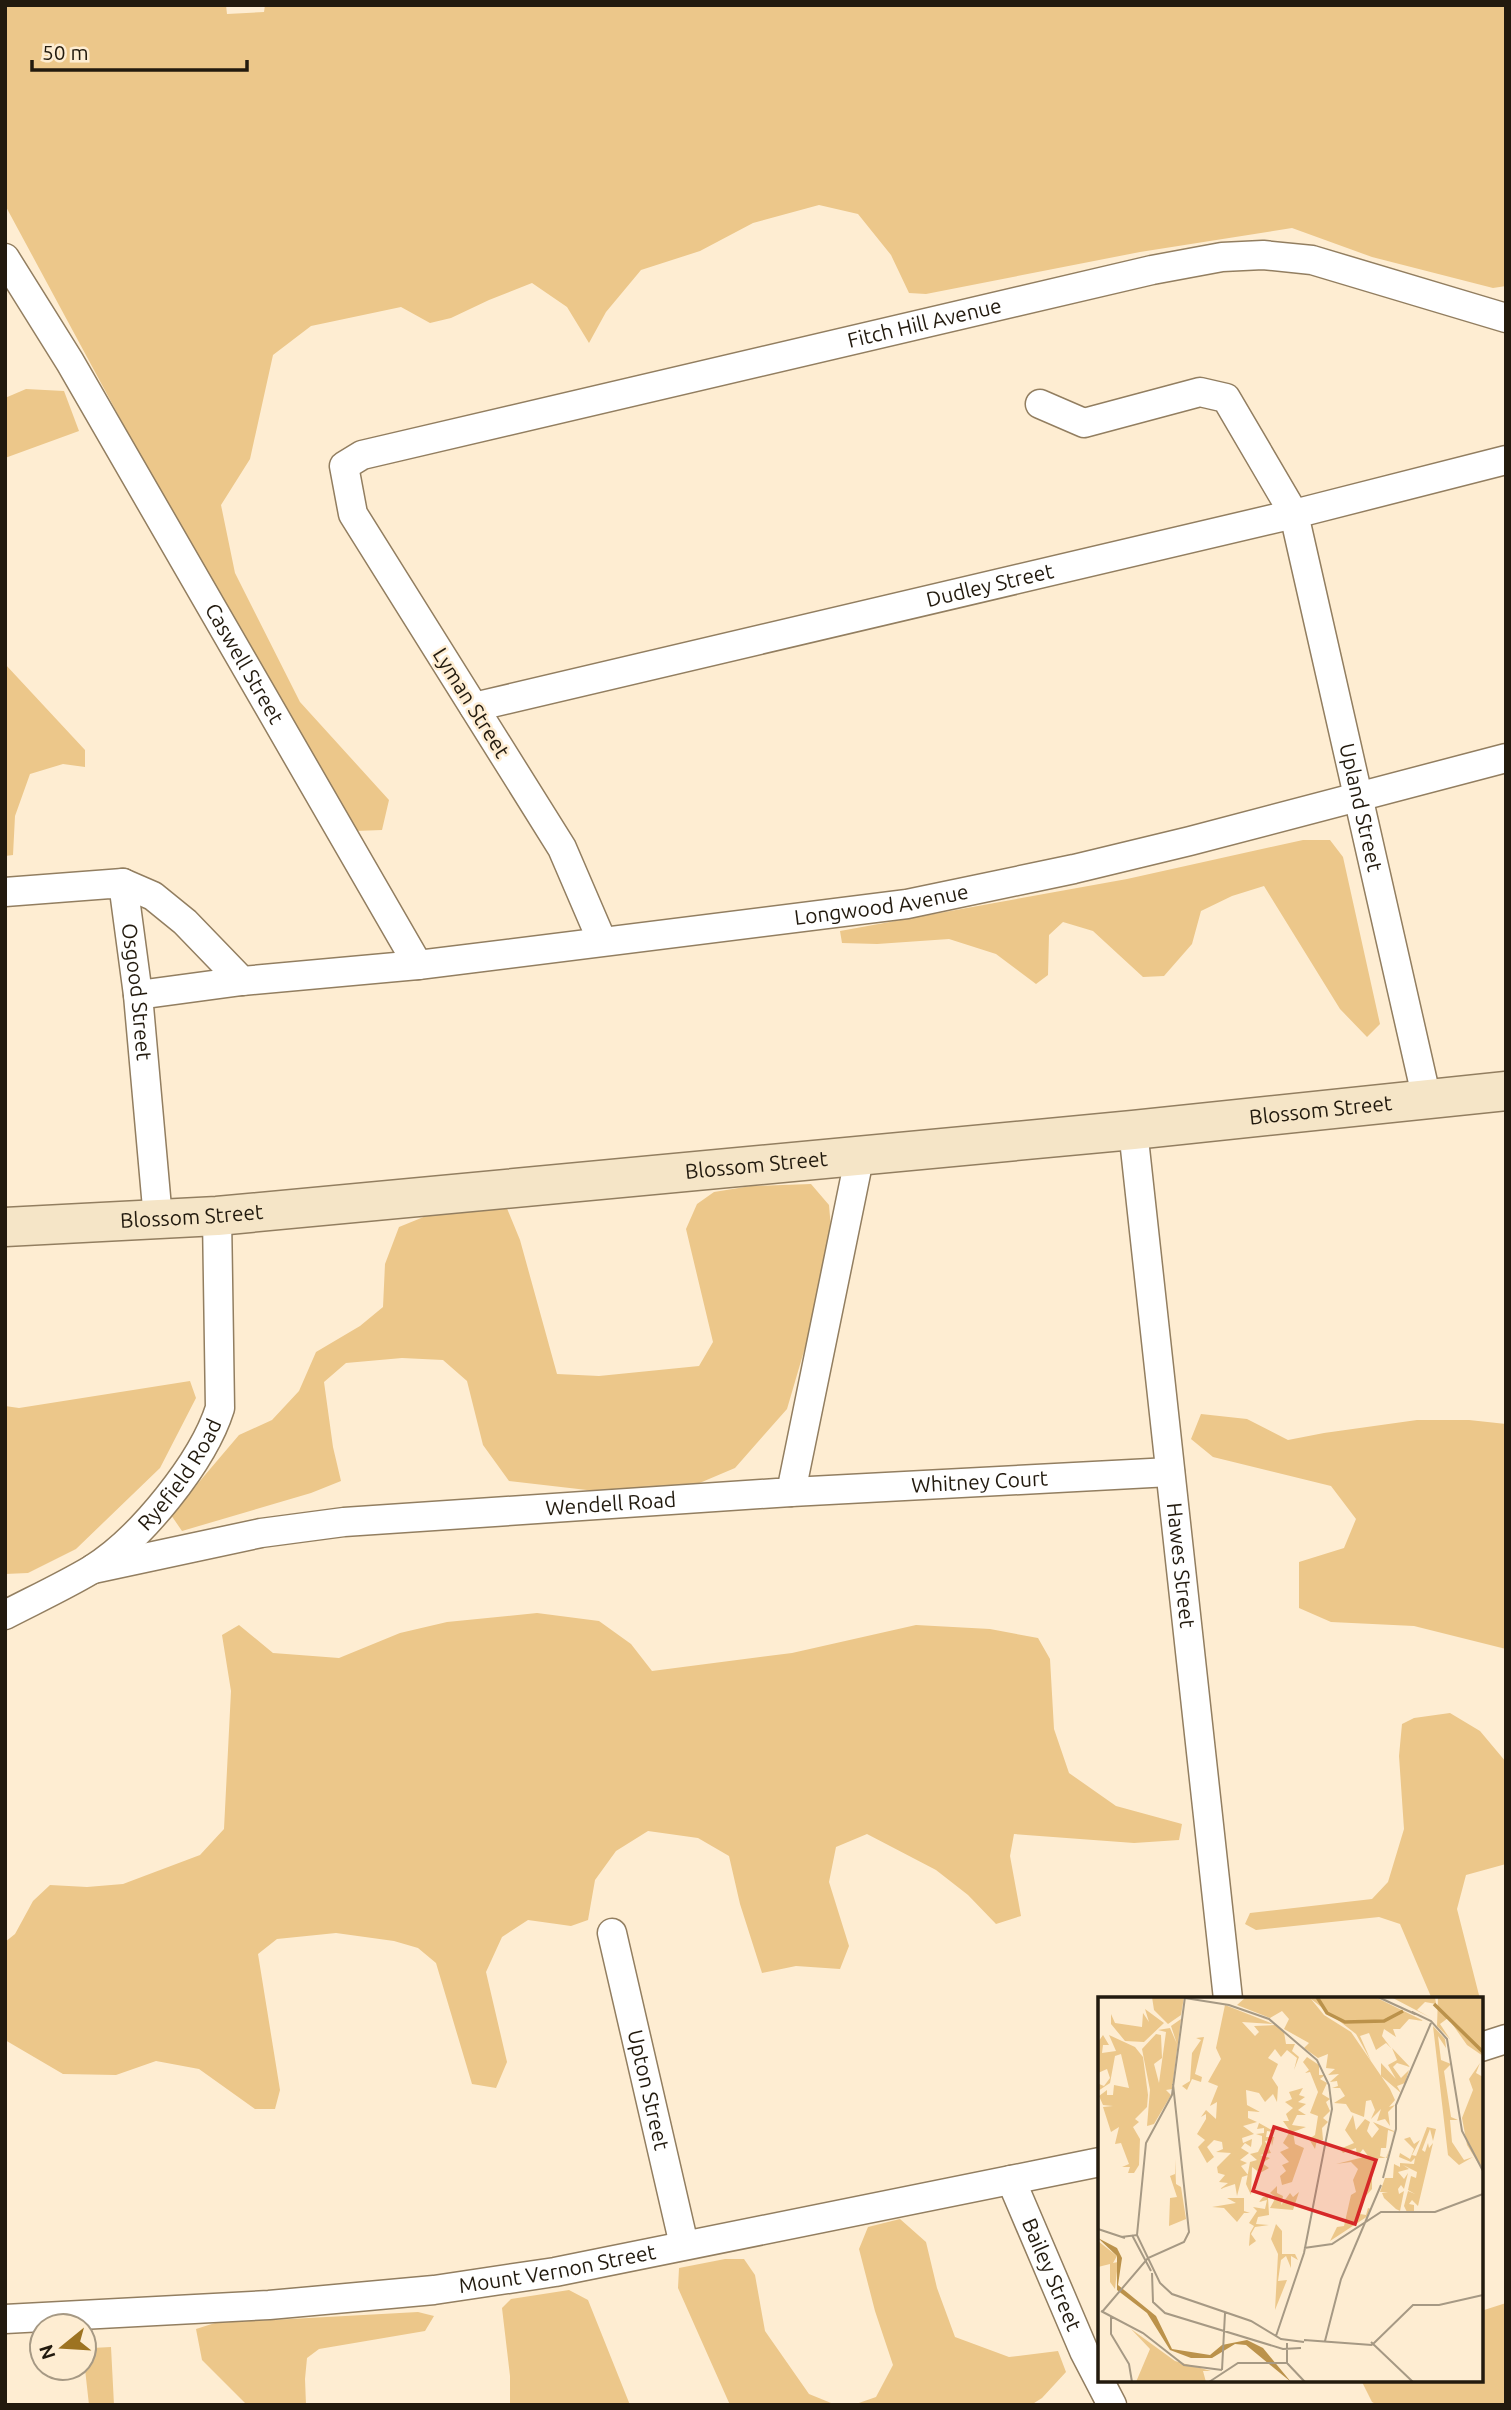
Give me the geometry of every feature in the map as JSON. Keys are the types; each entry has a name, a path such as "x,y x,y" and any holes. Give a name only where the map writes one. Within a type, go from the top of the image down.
{"street":[{"name":"Fitch Hill Avenue","path":"344,466 362,455 1152,270 1222,257 1264,255 1312,260 1506,318"},
{"name":"Caswell Street","path":"5,258 69,362 418,965"},
{"name":"Upland Street","path":"1040,404 1084,423 1200,392 1226,398 1294,514 1427,1100"},
{"name":"Dudley Street","path":"474,707 1294,514 1506,460"},
{"name":"Lyman Street","path":"344,466 353,514 562,848 602,942"},
{"name":"Longwood Avenue","path":"138,995 242,981 418,965 907,904 1100,862 1506,758"},
{"path":"5,892 123,883 153,896 185,922 242,981"},
{"name":"Osgood Street","path":"123,883 138,995 158,1219"},
{"name":"Blossom Street","path":"5,1227 217,1216 1133,1130 1506,1091"},
{"name":"Hawes Street","path":"1133,1130 1228,1997"},
{"path":"790,1492 860,1154"},
{"name":"Ryefield Road","path":"5,1615 93,1569 133,1537 201,1452 215,1425 220,1408 217,1216"},
{"name":"Whitney Court","path":"790,1492 1170,1472"},
{"name":"Wendell Road","path":"93,1569 261,1533 344,1522 790,1492"},
{"name":"Upton Street","path":"612,1933 684,2245"},
{"name":"Mount Vernon Street","path":"5,2319 256,2306 434,2290 555,2272 1098,2162"},
{"name":"Bailey Street","path":"1011,2180 1098,2378"},
{"name":"Bailey Street","path":"1100,2382 1112,2405"}],"shaded area":[{"path":"5,5 226,5 227,14 264,12 265,5 1506,5 1506,286 1493,288 1372,257 1292,228 1140,252 926,294 909,293 891,255 858,214 819,205 753,223 700,251 641,270 606,312 589,343 567,307 532,283 451,318 430,323 401,307 311,326 273,355 250,459 221,505 235,573 300,702 389,800 382,830 355,831 163,498 5,205"},
{"path":"26,389 64,391 79,431 5,458 5,398"},
{"path":"5,664 85,750 85,767 63,764 30,774 15,816 13,855 5,856"},
{"path":"1303,840 1330,840 1343,857 1380,1024 1367,1037 1340,1009 1264,886 1232,896 1201,911 1192,944 1164,976 1143,977 1093,931 1063,922 1049,935 1048,975 1036,984 996,954 949,939 877,944 842,943 840,931 1127,879"},
{"path":"811,1184 829,1205 833,1252 787,1409 735,1468 683,1490 587,1490 509,1481 483,1445 467,1381 443,1360 402,1358 346,1363 324,1382 333,1447 341,1481 311,1493 182,1531 171,1515 239,1435 272,1420 299,1391 316,1352 360,1326 383,1307 385,1264 399,1227 431,1214 506,1206 520,1240 557,1374 599,1376 699,1366 713,1342 686,1229 697,1204 714,1192 751,1186"},
{"path":"190,1381 196,1398 160,1468 76,1549 28,1573 5,1574 5,1406 19,1408"},
{"path":"1201,1414 1247,1419 1288,1440 1417,1420 1469,1420 1506,1424 1506,1649 1414,1626 1331,1622 1299,1608 1299,1562 1344,1548 1356,1519 1331,1486 1213,1457 1191,1439"},
{"path":"537,1613 599,1621 631,1644 652,1671 792,1653 916,1625 990,1629 1038,1638 1050,1659 1054,1729 1069,1773 1116,1806 1182,1824 1179,1840 1134,1843 1014,1834 1010,1856 1021,1916 996,1924 968,1895 936,1870 867,1834 836,1847 829,1882 849,1946 840,1969 796,1966 762,1973 740,1904 729,1856 698,1838 648,1831 616,1851 595,1880 588,1920 571,1926 528,1920 502,1937 486,1972 507,2062 496,2088 472,2084 436,1963 418,1948 394,1941 336,1933 277,1939 258,1954 280,2090 275,2109 255,2109 199,2069 156,2061 116,2075 63,2074 5,2040 5,1942 15,1934 33,1901 50,1885 87,1887 123,1884 200,1855 224,1829 231,1691 222,1635 239,1625 273,1653 339,1658 400,1633 447,1622"},
{"path":"1450,1713 1480,1731 1506,1762 1506,1864 1466,1875 1457,1909 1479,1997 1431,1997 1400,1924 1379,1917 1256,1930 1245,1924 1250,1913 1372,1899 1388,1882 1404,1829 1399,1756 1402,1724 1414,1718"},
{"path":"900,2219 926,2242 937,2288 955,2337 1009,2357 1058,2351 1066,2372 1042,2398 1031,2405 853,2405 876,2397 893,2365 859,2249 868,2227"},
{"path":"725,2259 744,2259 755,2275 765,2331 809,2394 836,2405 730,2405 678,2288 679,2268"},
{"path":"569,2290 588,2300 630,2405 510,2405 510,2376 502,2308 511,2299"},
{"path":"1506,2303 1506,2405 1378,2405 1372,2402 1362,2382 1483,2382 1483,2310"},
{"path":"418,2312 434,2316 425,2331 319,2349 307,2358 306,2405 247,2405 202,2360 196,2329 215,2323"},
{"path":"111,2347 114,2405 89,2405 86,2382 98,2382 98,2348"}]}
